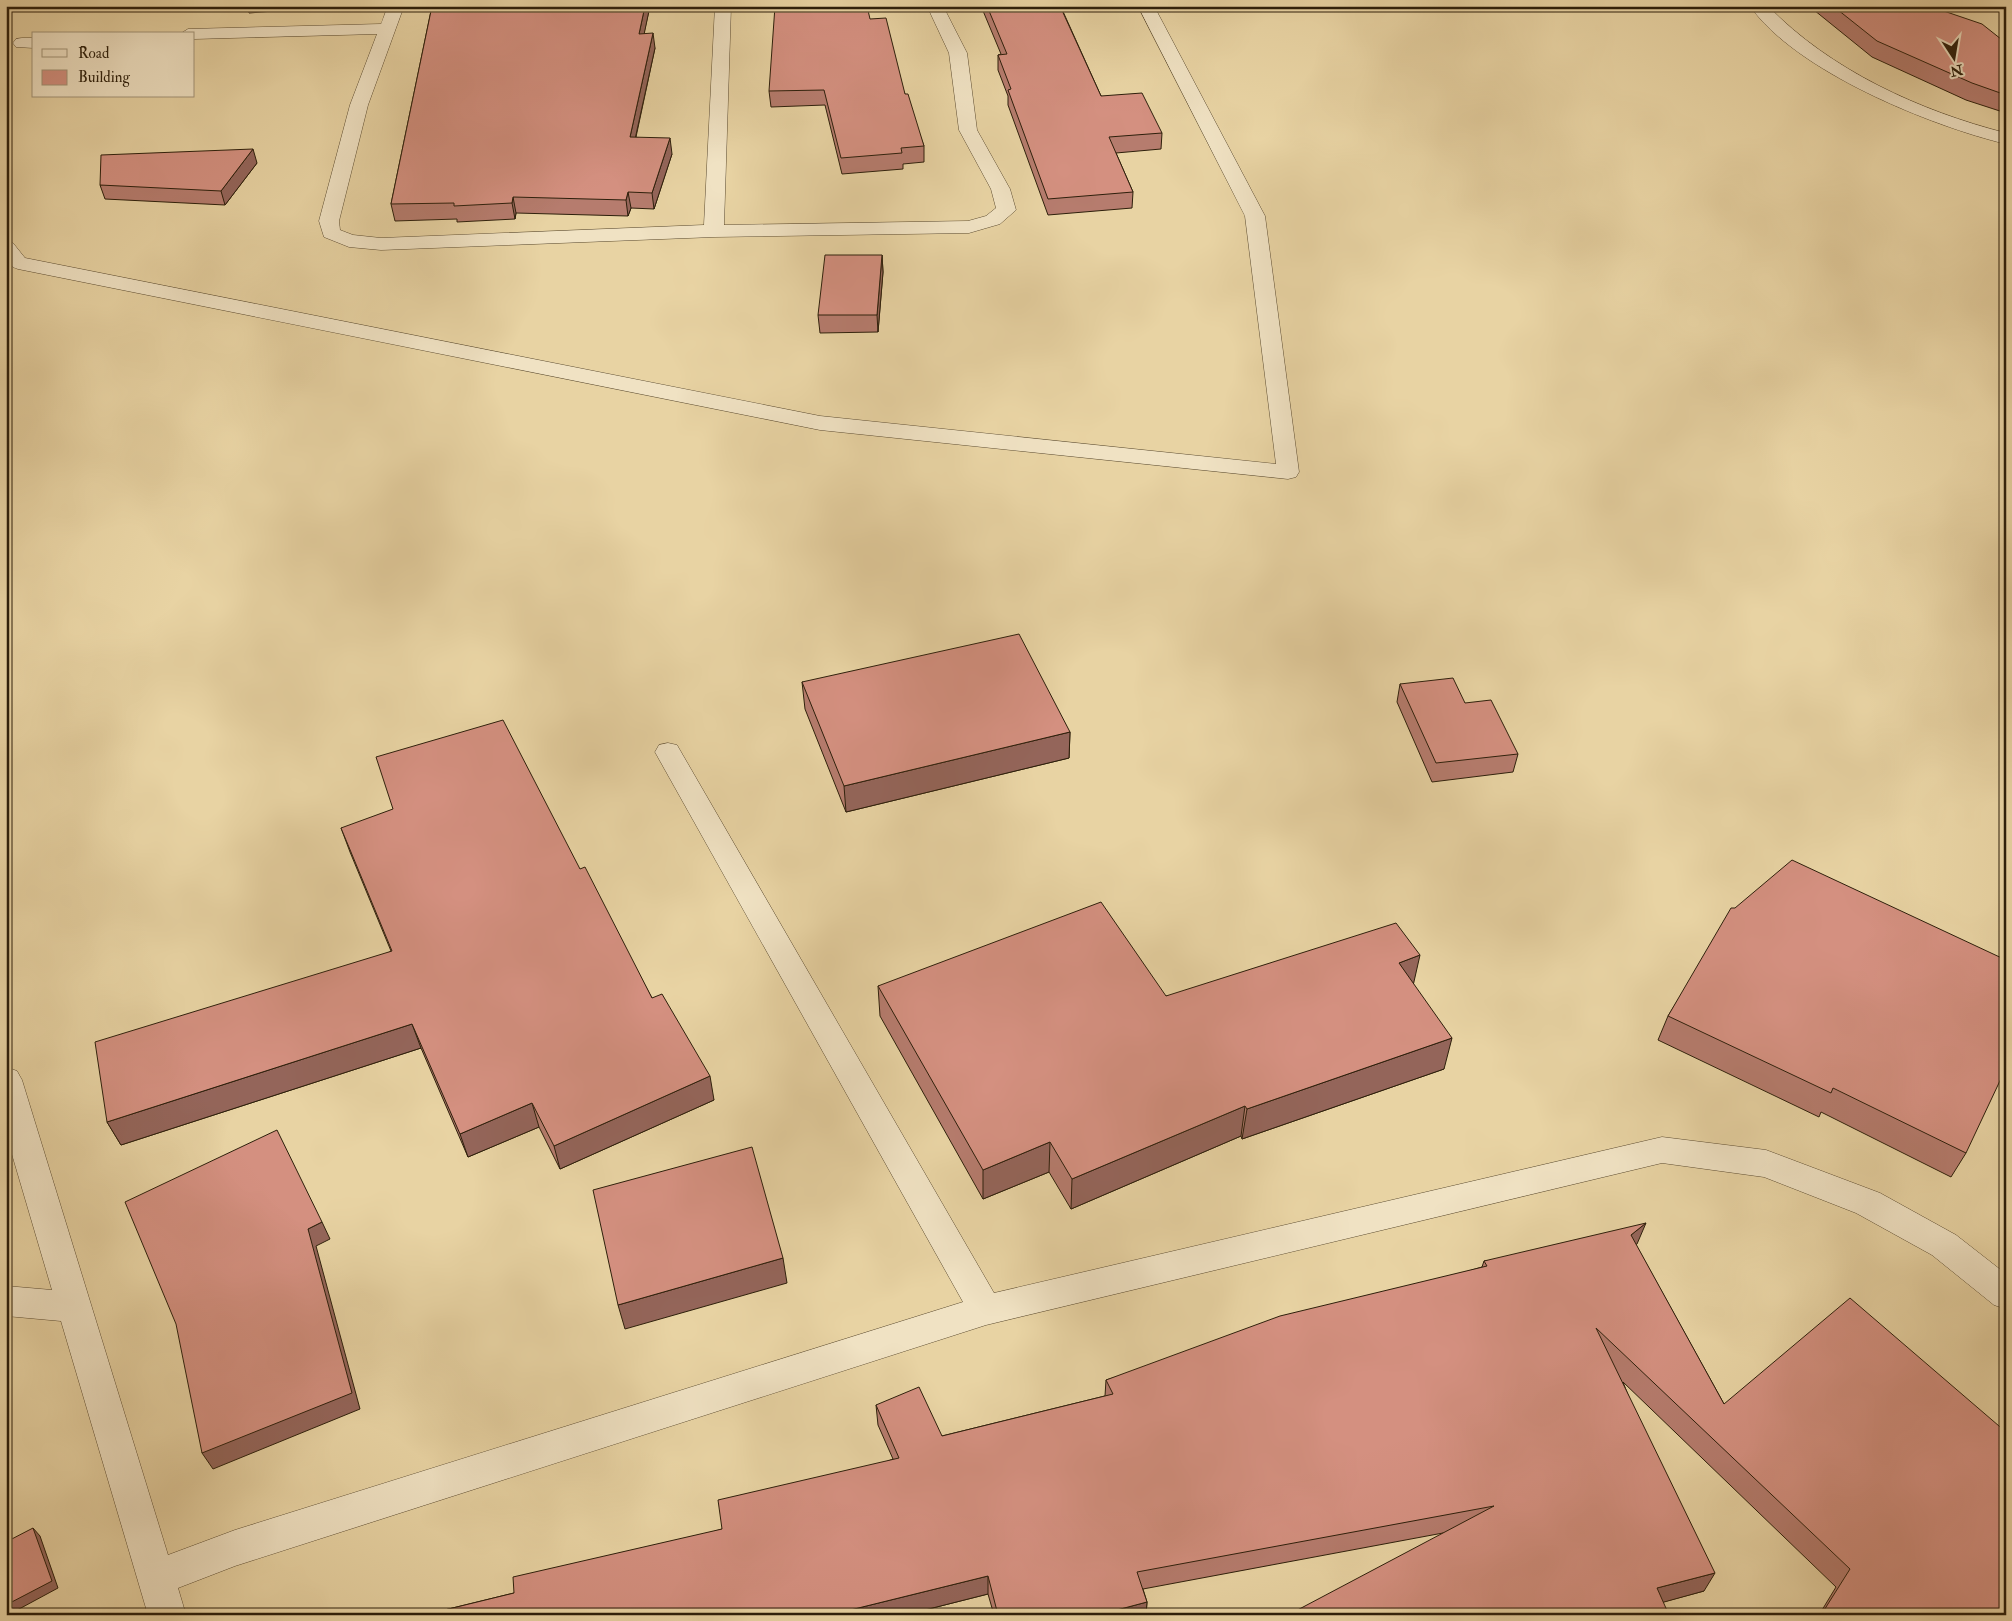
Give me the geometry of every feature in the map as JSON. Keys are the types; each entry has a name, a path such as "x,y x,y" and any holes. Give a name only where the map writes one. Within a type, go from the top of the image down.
{"street":[{"path":"396,6 356,113 329,220 331,232 349,241 380,244 714,231 969,227 993,220 1006,210 1005,196 972,141 968,130 958,53 935,6"},
{"path":"714,231 723,6"},
{"path":"6,247 18,263 820,424 1288,472 1255,216 1146,6"},
{"path":"1758,6 1770,20 1829,63 1870,85 1954,124 2006,139"},
{"path":"195,34 388,29"},
{"path":"668,752 986,1310"},
{"path":"6,1080 167,1615"},
{"path":"156,1578 236,1548 986,1310 1662,1150 1766,1164 1868,1203 1944,1246 2006,1294"},
{"path":"6,1301 75,1307"}],"building":[{"path":"432,6 645,6 639,34 653,33 630,137 670,138 652,193 628,192 626,200 513,197 512,203 454,206 454,203 391,204"},
{"path":"775,6 867,6 870,19 886,18 905,94 908,94 924,146 901,148 902,153 841,158 824,90 769,91"},
{"path":"987,6 1060,6 1101,96 1142,93 1162,133 1109,137 1133,192 1048,199 1008,90 1011,89 998,55 1007,54"},
{"path":"1833,6 1929,6 1982,24 2006,43 2006,95 1972,83 1877,41"},
{"path":"253,149 221,191 100,185 101,155"},
{"path":"825,255 882,255 877,315 818,315"},
{"path":"1019,634 1070,732 844,786 802,682"},
{"path":"1453,678 1465,703 1491,700 1518,754 1436,763 1400,684"},
{"path":"503,720 580,869 585,867 652,998 662,994 710,1076 554,1146 532,1103 460,1134 412,1024 107,1122 95,1042 392,951 341,828 393,809 376,757"},
{"path":"1792,860 2006,960 2006,1068 1966,1153 1833,1088 1831,1093 1668,1016 1731,908 1735,908"},
{"path":"1101,902 1166,996 1396,923 1420,955 1399,963 1452,1038 1247,1109 1245,1106 1072,1179 1050,1142 983,1170 878,986"},
{"path":"277,1130 322,1222 308,1229 352,1393 202,1453 176,1324 125,1202"},
{"path":"752,1147 783,1258 618,1305 593,1190"},
{"path":"1646,1223 1631,1235 1724,1404 1850,1298 2006,1432 2006,1615 1821,1615 1850,1569 1596,1328 1715,1573 1657,1588 1669,1615 1288,1615 1494,1506 1137,1572 1147,1602 1098,1615 998,1615 988,1576 830,1615 424,1615 514,1593 513,1577 722,1529 718,1500 899,1458 876,1405 919,1387 942,1436 1113,1394 1106,1380 1280,1316 1487,1266 1484,1261"},
{"path":"33,1528 52,1581 6,1605 6,1542"}]}
